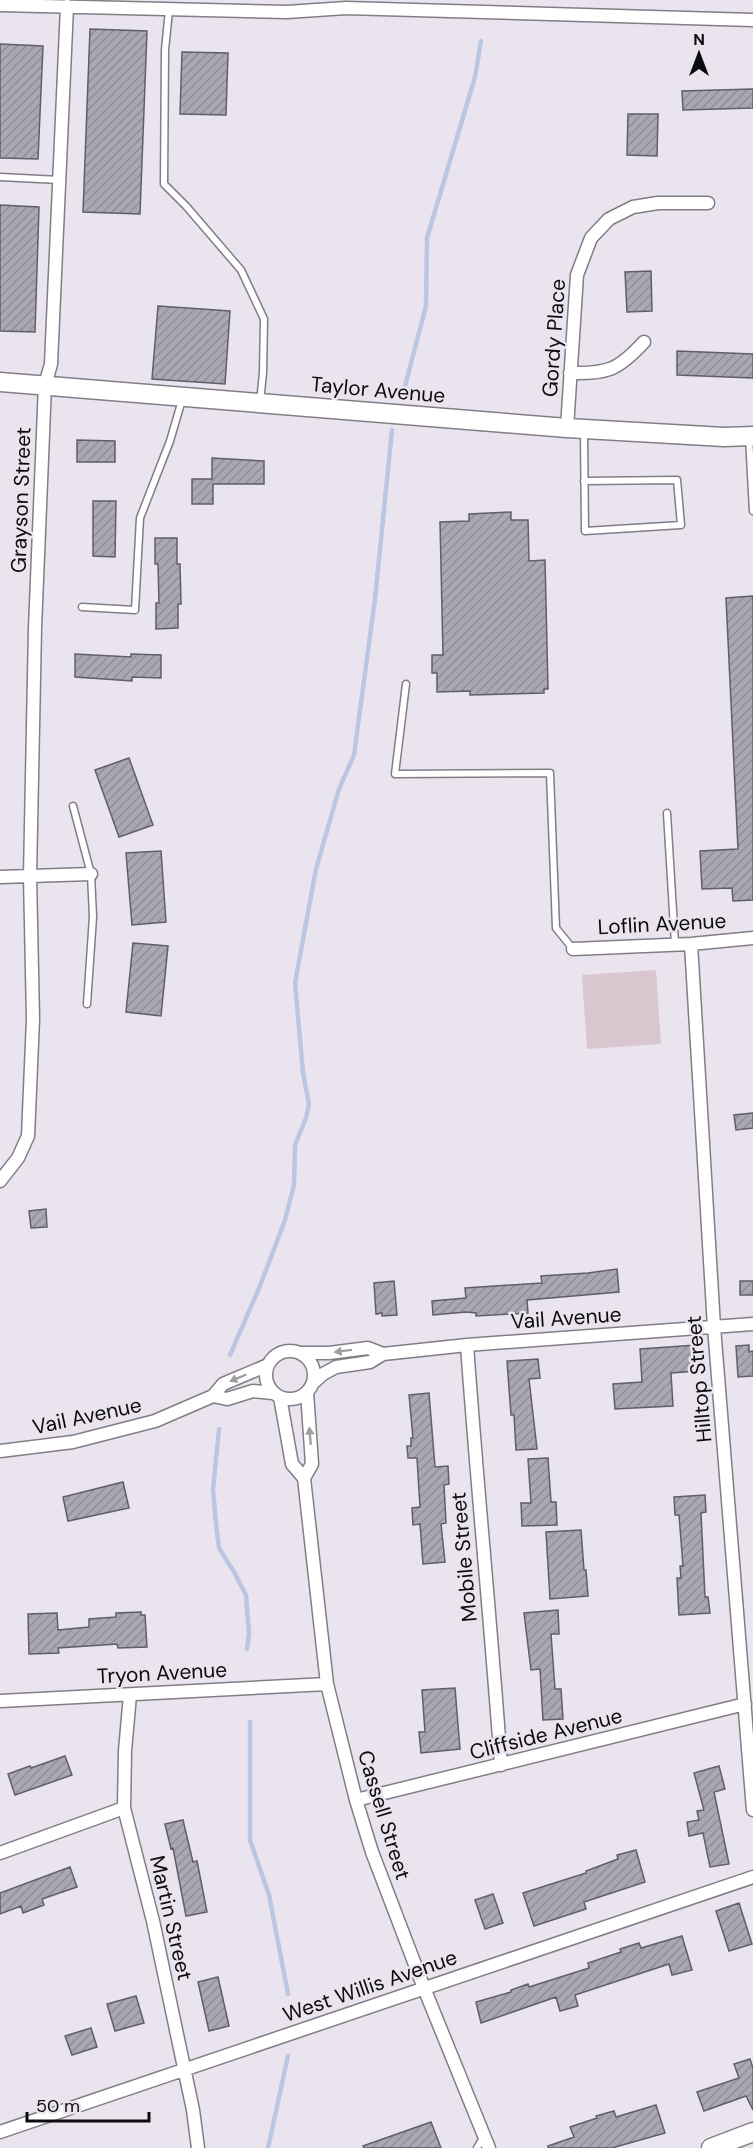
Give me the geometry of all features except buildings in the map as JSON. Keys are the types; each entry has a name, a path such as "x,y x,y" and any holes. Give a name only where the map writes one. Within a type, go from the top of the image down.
{"street":[{"path":"0,5 287,12 350,4 753,20"},
{"name":"Grayson Street","path":"0,1180 18,1158 27,1139 33,1019 30,876 35,628 45,385 51,364 67,6"},
{"name":"Gordy Place","path":"575,428 570,373 577,275 591,238 609,219 633,207 658,202 708,203"},
{"path":"570,373 593,374 615,368 644,342"},
{"name":"Taylor Avenue","path":"0,382 575,428 724,437 751,436"},
{"path":"0,877 91,874"},
{"name":"Loflin Avenue","path":"573,949 675,945 753,938"},
{"name":"Hilltop Street","path":"691,944 714,1327 753,1810"},
{"name":"Vail Avenue","path":"310,1388 324,1374 336,1367 370,1362 383,1354 466,1345 753,1324"},
{"name":"Mobile Street","path":"466,1345 501,1765"},
{"name":"Vail Avenue","path":"302,1353 329,1353 368,1348 383,1354"},
{"path":"285,1351 302,1353 313,1366 310,1388 295,1399 277,1395 266,1380 268,1365 278,1354 285,1351"},
{"name":"Vail Avenue","path":"0,1451 73,1442 144,1424 213,1396 223,1384 268,1365"},
{"name":"Cassell Street","path":"304,1478 312,1464 310,1388"},
{"name":"Vail Avenue","path":"213,1396 227,1399 253,1390 277,1395"},
{"name":"Cassell Street","path":"277,1395 292,1464 304,1478 327,1684 356,1800 372,1852 486,2142"},
{"name":"Tryon Avenue","path":"0,1701 327,1684"},
{"name":"Martin Street","path":"130,1695 125,1751 124,1808 153,1922 193,2110 198,2148"},
{"name":"Cliffside Avenue","path":"356,1800 745,1704"},
{"path":"0,1853 124,1808"},
{"name":"West Willis Avenue","path":"0,2132 753,1877"},
{"path":"711,2148 753,2132"}],"lane":[{"path":"170,9 165,50 164,184 241,270 264,319 260,403"},
{"path":"0,177 60,180"},
{"path":"82,607 135,610 140,518 170,441 184,396"},
{"path":"575,428 584,481 585,531 681,525 677,480 584,481"},
{"path":"751,436 753,511"},
{"path":"406,684 395,774 550,773 556,928 573,949"},
{"path":"73,806 91,874 93,917 87,1004"},
{"path":"667,813 675,945"},
{"path":"477,2148 486,2142"}],"shaded area":[{"path":"656,970 661,1044 587,1049 582,975"}],"waterway":[{"path":"404,390 426,306 427,238 475,77 481,41"},
{"path":"230,1355 285,1220 294,1185 295,1145 309,1104 303,1073 295,983 316,869 339,789 354,755 375,599 392,430"},
{"path":"219,1429 213,1490 219,1548 246,1595 249,1633 247,1649"},
{"path":"250,1722 250,1840 269,1895 288,1994"},
{"path":"268,2148 288,2056"}]}
